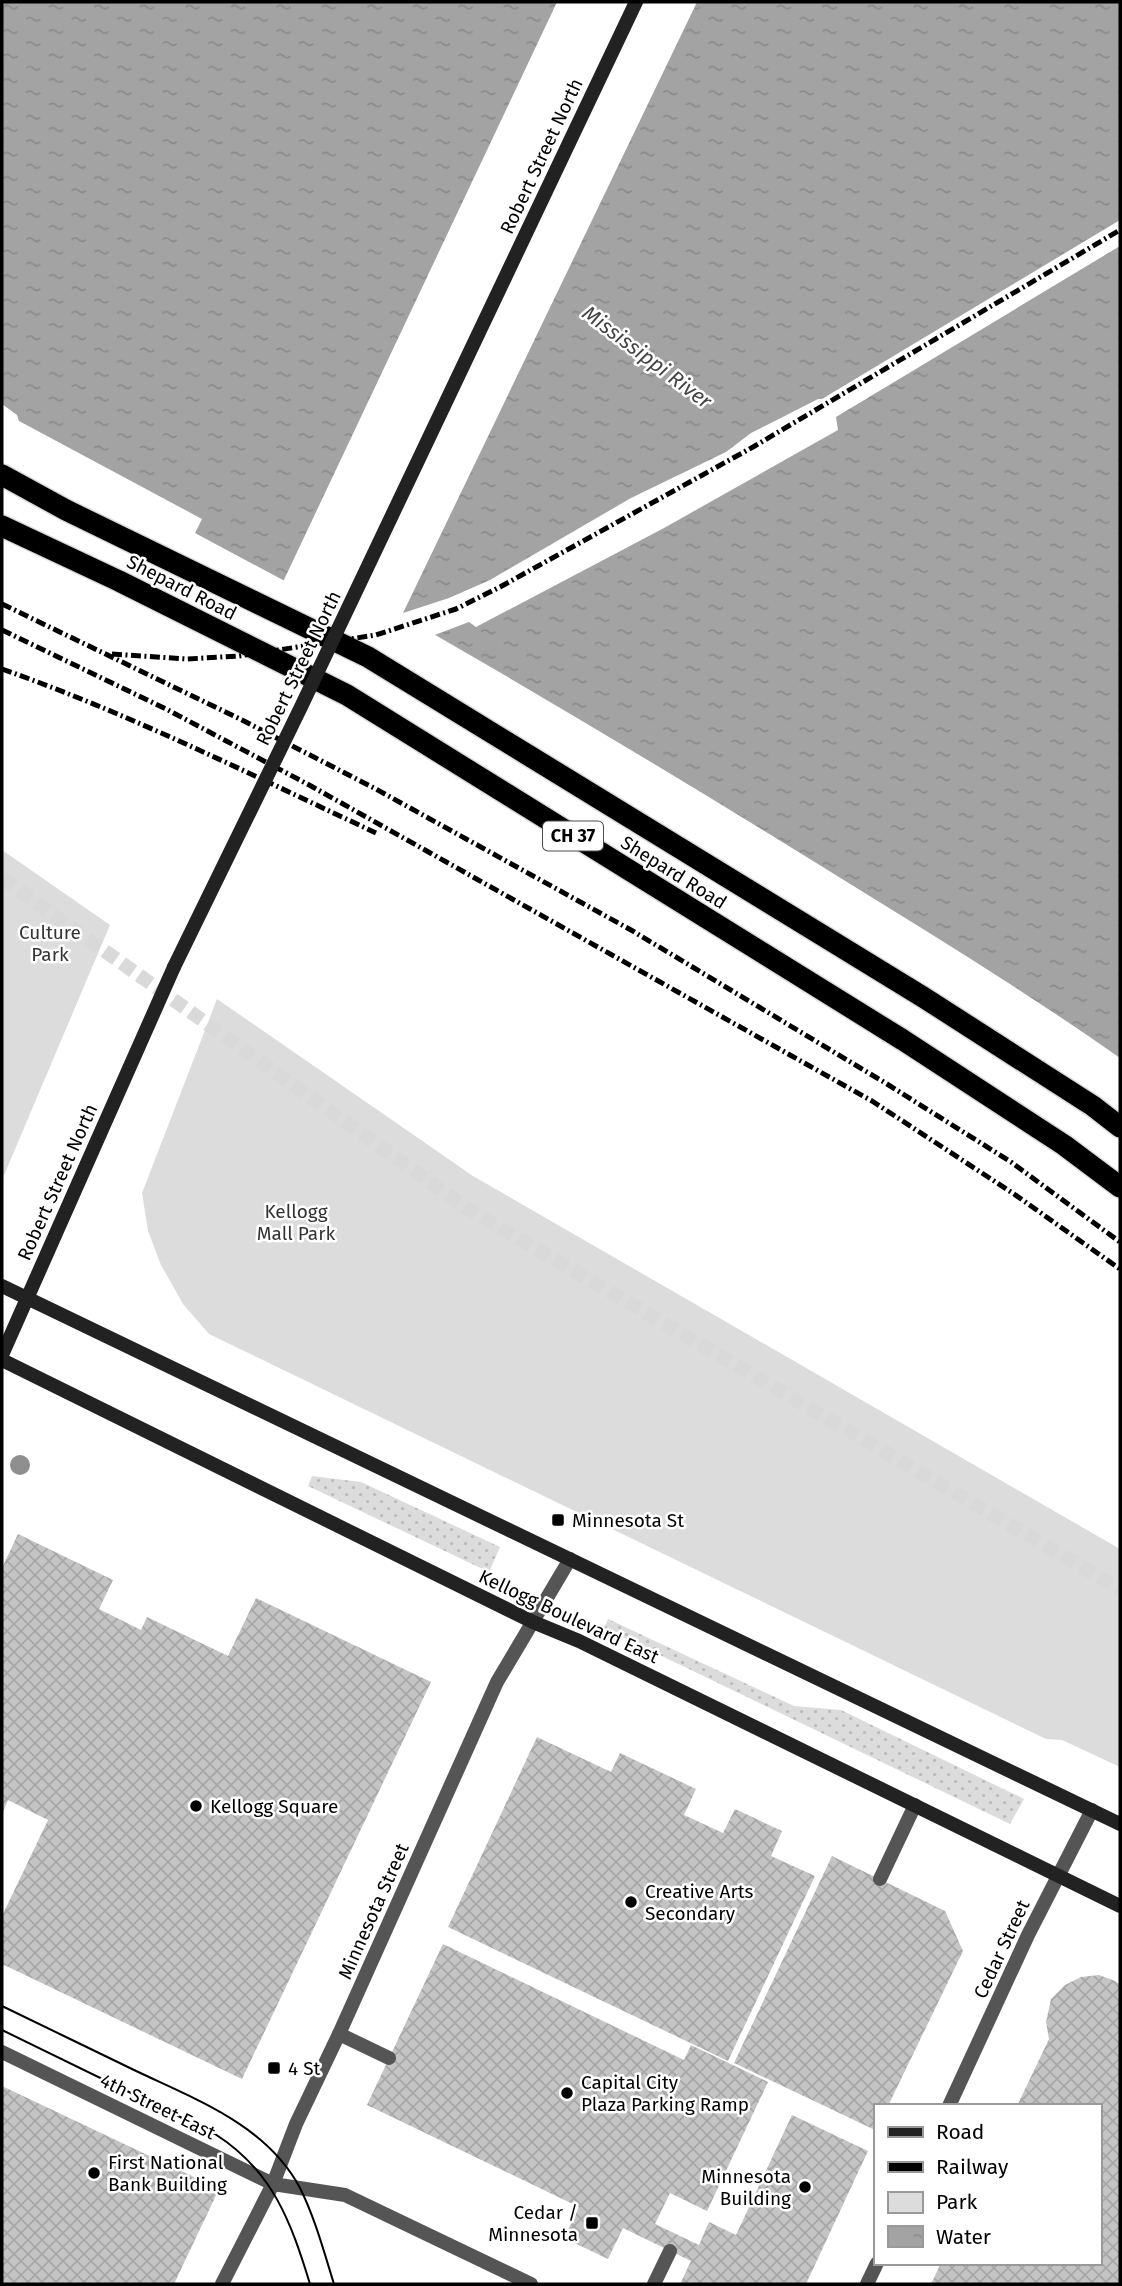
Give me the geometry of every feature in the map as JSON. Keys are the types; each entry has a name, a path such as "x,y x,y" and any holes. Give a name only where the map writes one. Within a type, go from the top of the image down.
{"highway":[{"name":"Shepard Road","path":"2,475 66,510 368,657 923,997 1120,1126"},
{"name":"Shepard Road","path":"2,526 347,695 902,1040 1064,1145 1120,1188"}],"main road":[{"name":"Robert Street North","path":"2,1355 174,967 300,709 636,2"},
{"path":"2,1286 1120,1824"},
{"name":"Kellogg Boulevard East","path":"2,1360 533,1622 579,1641 1120,1906"}],"street":[{"name":"Minnesota Street","path":"222,2284 273,2183 296,2124 505,1664 570,1559"},
{"path":"880,1879 915,1805"},
{"name":"Cedar Street","path":"950,2104 1028,1935 1092,1810"},
{"path":"339,2034 389,2059"},
{"name":"4th Street East","path":"2,2052 273,2183 345,2195 531,2284"},
{"path":"654,2284 670,2251"},
{"path":"867,2284 876,2265"}],"green space":[{"name":"Culture Park","path":"2,850 110,925 2,1180"},
{"name":"Kellogg Mall Park","path":"217,999 473,1176 1120,1549 1120,1767 1062,1740 1046,1739 209,1334 183,1304 161,1265 148,1231 142,1193"},
{"path":"312,1476 361,1482 500,1547 489,1572 308,1486"},
{"path":"608,1619 794,1706 841,1710 1024,1799 1010,1824 604,1628"}],"water":[{"name":"Mississippi River","path":"2,2 1120,2 1120,1058 938,938 638,754 449,643 321,570 309,594 195,533 202,519 19,421 17,415 2,404"}],"pier":[{"path":"557,2 697,2 403,613 449,598 490,580 631,498 726,452 751,433 822,399 1120,220 1120,246 836,417 838,430 664,528 476,627 469,622 432,636 322,574 310,598 282,584"}],"building":[{"name":"Kellogg Square","path":"18,1534 113,1580 99,1609 141,1630 147,1617 228,1656 256,1598 431,1682 242,2079 2,1964 2,1916 48,1820 8,1800 2,1814 2,1568"},
{"name":"Creative Arts Secondary","path":"537,1737 611,1772 620,1753 696,1789 684,1815 723,1833 735,1809 782,1831 771,1856 815,1876 728,2061 448,1927"},
{"name":"Capital City Plaza Parking Ramp","path":"832,1856 945,1911 963,1951 889,2104 874,2104 874,2130 734,2063"},
{"name":"Capital City Plaza Parking Ramp","path":"443,1944 684,2060 691,2045 768,2082 707,2211 670,2193 655,2224 699,2245 709,2222 736,2235 792,2115 868,2151 806,2284 680,2284 691,2261 623,2228 608,2259 564,2238 579,2207 367,2105"},
{"path":"1099,1975 1120,1985 1120,2284 931,2284 940,2265 1101,2265 1101,2104 1018,2104 1049,2039 1046,2022 1051,1999 1065,1985 1081,1977"},
{"name":"First National Bank Building","path":"2,2086 219,2189 174,2284 2,2284"}],"tunnel":[{"path":"2,878 468,1209 1120,1589"}],"tram line":[{"path":"2,2006 203,2103 248,2130 286,2166 300,2188 315,2223 334,2284"},
{"path":"2,2030 215,2134 235,2149 252,2164 277,2200 287,2219 310,2284"}],"railway":[{"path":"112,654 187,659 239,656 376,635 456,609 753,447 1120,230"},
{"path":"2,604 240,719 374,788 631,930 1011,1162 1120,1242"},
{"path":"2,630 168,710 311,786 872,1101 1014,1194 1120,1269"},
{"path":"2,669 144,725 376,833"}],"place":[{"name":"Minnesota St","path":"558,1520"},
{"name":"Kellogg Square","path":"196,1806"},
{"name":"Creative Arts Secondary","path":"631,1902"},
{"name":"4 St","path":"274,2068"},
{"name":"Capital City Plaza Parking Ramp","path":"567,2093"},
{"name":"First National Bank Building","path":"94,2173"},
{"name":"Minnesota Building","path":"805,2187"},
{"name":"Cedar / Minnesota","path":"592,2223"}]}
